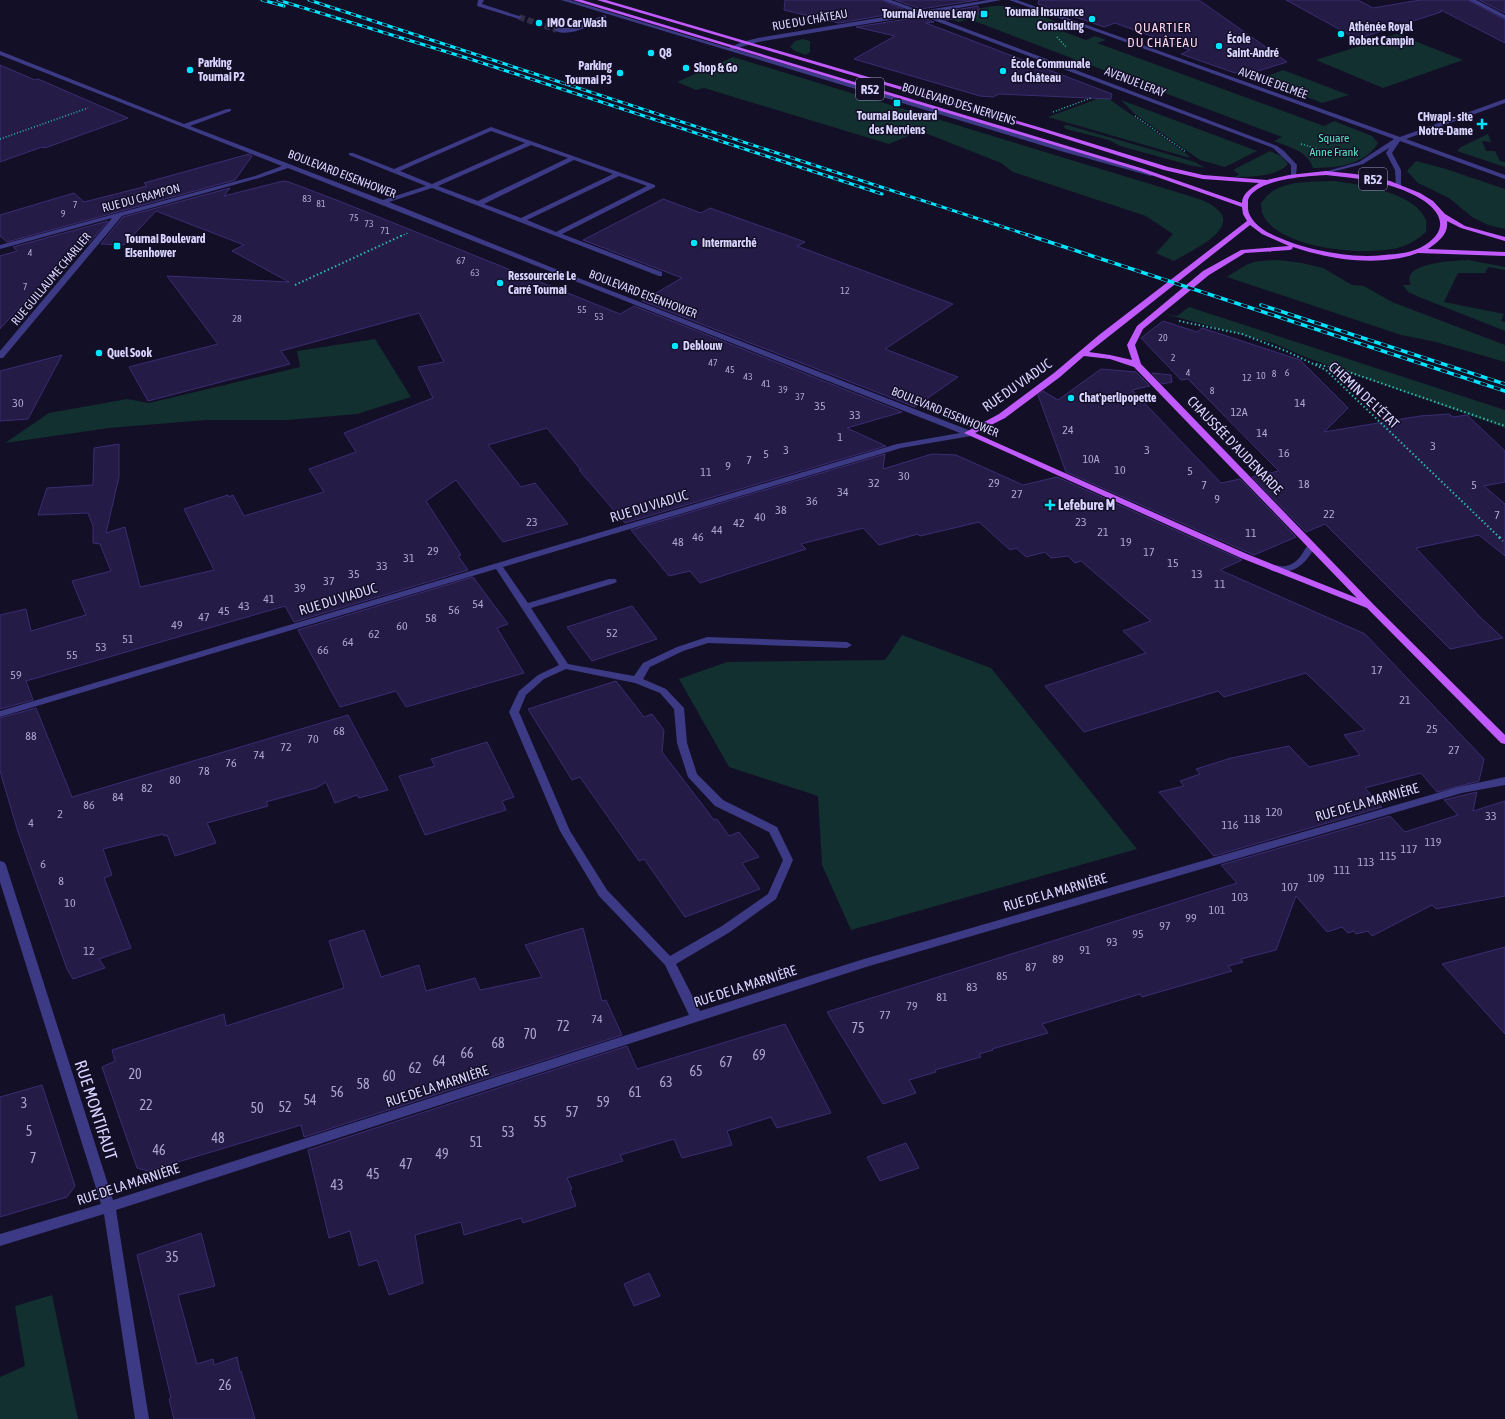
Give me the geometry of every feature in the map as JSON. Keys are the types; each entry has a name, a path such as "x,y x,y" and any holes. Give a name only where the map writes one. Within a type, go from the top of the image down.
{"main road":[{"name":"BOULEVARD DES NERVIENS","path":"576,0 1164,178 1244,206"},
{"name":"BOULEVARD DES NERVIENS","path":"600,0 1043,130 1166,169 1203,177 1266,182"},
{"name":"R52","path":"1244,206 1246,197 1254,189 1266,182 1293,175 1326,173 1351,175 1399,186 1421,196 1436,207 1443,216 1463,226 1505,239"},
{"path":"1244,206 1245,214 1250,222 1262,232 1279,242 1296,248 1328,255 1357,258 1384,258 1420,251 1505,254"},
{"path":"1420,251 1441,234 1445,226 1443,216"},
{"name":"RUE DU VIADUC","path":"968,433 1002,416 1250,222"},
{"path":"1137,365 1131,345 1140,328 1206,273 1244,251 1296,248"},
{"path":"1081,354 1116,357 1137,365"},
{"name":"CHAUSSÉE D'AUDENARDE","path":"1137,365 1371,607 1505,741"},
{"name":"BOULEVARD EISENHOWER","path":"968,433 1272,568"},
{"name":"CHAUSSÉE D'AUDENARDE","path":"1272,568 1371,607"}],"street":[{"path":"481,0 478,5 519,17"},
{"path":"564,0 1059,149 1164,178"},
{"name":"AVENUE LERAY","path":"886,0 1275,147 1294,165 1293,175"},
{"name":"RUE DU CHÂTEAU","path":"732,48 744,43 998,0"},
{"name":"AVENUE DELMÉE","path":"1012,0 1505,178"},
{"path":"1472,0 1505,17"},
{"path":"557,30 573,30 604,17"},
{"name":"BOULEVARD EISENHOWER","path":"0,53 114,99 434,222 560,274 968,433"},
{"path":"1326,173 1361,163 1398,140 1505,101"},
{"path":"184,126 229,110"},
{"path":"394,171 491,129 653,186 557,234"},
{"path":"1398,140 1389,153 1398,170 1399,186"},
{"path":"383,202 432,186 530,143"},
{"path":"351,154 659,274"},
{"path":"478,204 573,158"},
{"name":"RUE DU CRAMPON","path":"0,247 257,177 287,166"},
{"path":"522,220 618,174"},
{"name":"RUE GUILLAUME CHARLIER","path":"0,356 119,215"},
{"name":"RUE DU VIADUC","path":"0,714 900,446 968,433"},
{"path":"1272,568 1281,570 1293,567 1301,562 1312,545"},
{"path":"498,566 565,666"},
{"path":"525,607 612,581"},
{"path":"637,680 646,665 680,649 707,640 847,645"},
{"path":"669,962 726,928 772,896 788,860 773,830 719,803 692,775 682,743 679,708 662,691 637,680 565,666 541,677 522,693 514,712 565,831 603,893 669,962 697,1018"},
{"name":"RUE DE LA MARNIÈRE","path":"0,1240 697,1018 864,963 1462,790 1505,781"},
{"name":"RUE MONTIFAUT","path":"0,865 109,1206 142,1419"}],"path":[{"path":"1047,114 1097,96"},
{"path":"0,140 114,99"},
{"path":"1133,114 1189,154"},
{"path":"295,285 434,222"},
{"name":"CHEMIN DE L'ÉTAT","path":"1156,315 1242,334 1286,351 1310,364 1326,370 1503,541"},
{"path":"1310,364 1343,370 1505,426"}],"green space":[{"name":"Square Anne Frank","path":"994,6 1013,7 1031,12 1065,25 1056,29 1086,40 1095,36 1106,40 1097,43 1324,126 1334,121 1372,136 1378,143 1366,156 1358,161 1340,166 1313,168 1307,157 1297,150 1274,141 1282,137 1082,62 1073,65 1066,62 1074,59 969,19 959,22 951,19 951,13"},
{"path":"1397,34 1463,60 1383,88 1316,60"},
{"path":"803,39 810,41 810,52 806,55 795,51 790,47 795,41"},
{"path":"733,57 1196,198 1218,210 1223,218 1222,225 1217,233 1209,240 1174,261 1156,253 1173,234 1146,216 1013,172 1001,163 920,131 889,144 704,88 696,90 677,82"},
{"path":"1283,70 1349,95 1322,103 1272,83 1274,81 1265,77"},
{"path":"1105,96 1188,155 1190,158 1048,117"},
{"path":"1121,100 1257,151 1225,167 1200,160 1135,114"},
{"path":"1067,125 1195,162 1205,168 1120,146 1109,140 1066,129 1063,126"},
{"path":"1488,134 1491,142 1482,141 1486,151 1495,151 1500,161 1505,162 1505,167 1457,151 1461,147"},
{"path":"1270,151 1281,156 1288,164 1277,172 1270,174 1235,177 1239,174 1233,170"},
{"path":"1416,161 1446,169 1505,189 1505,229 1488,225 1472,217 1449,198 1418,183 1407,171"},
{"path":"1333,181 1371,187 1399,196 1420,210 1426,220 1426,232 1413,242 1397,248 1365,251 1345,250 1324,247 1287,236 1272,227 1262,214 1261,203 1276,189 1291,184"},
{"path":"1278,260 1302,263 1323,268 1352,285 1364,286 1392,302 1505,345 1505,362 1436,342 1401,335 1227,277 1251,263"},
{"path":"1468,260 1505,267 1505,270 1488,267 1485,273 1458,273 1444,302 1504,314 1501,321 1505,322 1505,331 1419,297 1408,292 1403,285 1411,285 1409,277 1420,267 1441,262"},
{"path":"1189,307 1505,410 1505,428 1308,358 1273,343 1165,314 1177,316"},
{"path":"375,339 411,397 357,414 287,420 206,420 109,428 5,443 49,413 127,399 149,403 300,367 297,351"},
{"path":"902,635 991,668 1137,849 851,930 822,865 818,796 729,767 679,679 727,662 885,660"},
{"path":"52,1295 78,1419 0,1419 0,1377 25,1366 15,1306"}],"building":[{"path":"785,0 882,0 908,11 839,23 784,10"},
{"path":"895,0 978,0 921,9"},
{"path":"1039,0 1199,0 1287,62 1252,73 1246,70 1235,73 1181,54 1190,50 1115,23 1104,27 1038,4"},
{"path":"1286,0 1358,0 1373,8 1420,0 1468,0 1505,20 1505,43 1441,10 1441,12 1357,39"},
{"path":"1479,0 1505,0 1505,13"},
{"path":"978,6 979,14 946,20 933,14"},
{"name":"École Communale du Château","path":"920,17 934,22 926,23 1112,94 1111,99 999,94 993,97 980,96 854,59 895,36 856,27"},
{"path":"0,65 35,80 38,79 128,118 45,148 42,147 0,162"},
{"path":"249,154 252,156 235,180 7,242 0,236 0,215 74,193 84,202 147,186 144,183"},
{"path":"283,181 339,201 620,314 634,306 902,412 847,428 886,446 625,523 579,470 581,470 547,428 488,445 521,487 535,483 568,524 503,542 456,480 426,501 461,555 458,556 468,570 294,622 285,606 26,681 33,700 0,709 0,615 26,609 31,631 86,615 72,581 111,571 100,544 93,543 93,526 88,513 38,515 47,488 93,485 94,448 119,444 119,477 106,533 125,527 140,587 214,570 184,509 228,495 229,497 233,495 244,516 324,492 309,469 356,452 344,433 433,398 418,367 444,362 419,313 281,351 290,364 148,401 129,367 218,344 167,276 289,282 232,251 244,245 156,211 124,245 101,244 123,217 230,188 224,196"},
{"path":"663,199 701,213 710,208 805,242 797,246 953,304 885,349 958,377 915,407 642,301 682,278 583,240"},
{"path":"108,221 89,243 78,242 0,329 0,256 17,251 13,247"},
{"path":"1163,321 1197,332 1202,328 1300,360 1348,408 1324,432 1420,416 1449,414 1453,417 1467,415 1505,451 1505,482 1484,486 1505,504 1505,556 1479,535 1416,548 1481,618 1503,638 1450,649 1325,524 1306,532 1252,477 1279,471 1188,379 1181,380 1141,338"},
{"path":"62,355 28,419 0,421 0,371"},
{"path":"1101,369 1136,372 1150,386 1132,390 1221,483 1240,479 1296,537 1254,555 1066,472 1038,395 1043,391 1058,400"},
{"path":"1152,373 1171,375 1172,382 1162,384"},
{"path":"885,454 883,469 932,454 956,455 1023,485 1057,477 1242,560 1220,570 1365,634 1484,759 1479,781 1437,792 1421,773 1365,788 1382,807 1214,856 1159,792 1184,786 1180,781 1200,774 1196,769 1231,758 1289,746 1309,767 1360,755 1344,735 1365,730 1306,673 1224,697 1218,691 1084,732 1045,686 1146,653 1123,631 1151,621 1081,561 1075,563 1068,556 1051,558 1045,552 1026,557 1016,548 1010,550 979,522 920,536 918,534 879,545 863,528 801,544 806,549 700,583 690,571 669,576 631,530"},
{"path":"473,577 508,624 497,628 524,673 406,707 396,691 340,707 298,630"},
{"path":"632,606 657,639 592,661 567,627"},
{"path":"616,681 644,717 652,714 664,730 662,752 714,820 717,819 729,836 739,832 759,857 742,863 760,889 685,917 644,859 639,861 580,777 572,780 528,709"},
{"path":"36,708 72,797 348,715 388,790 359,798 357,795 335,803 326,782 316,788 266,802 268,806 207,823 216,843 175,856 167,835 164,836 163,834 103,849 112,875 104,878 131,948 99,959 105,968 73,979 67,969 18,832 0,771 0,718"},
{"path":"487,742 514,797 502,801 506,810 425,835 399,776 435,766 431,759"},
{"path":"1477,792 1473,811 1505,801 1505,896 1436,909 1432,905 1372,936 1368,931 1356,934 1354,931 1348,933 1342,927 1327,932 1296,896 1276,950 1241,959 1243,962 1228,966 1232,971 1142,997 1140,994 1042,1024 1048,1033 992,1049 993,1050 979,1054 981,1057 935,1070 936,1072 909,1080 916,1093 883,1104 827,1012 1237,883 1221,865 1390,816 1405,832 1458,815 1444,800"},
{"path":"583,928 602,1001 606,1000 622,1035 304,1137 301,1125 148,1171 137,1168 102,1067 115,1061 112,1050 224,1014 226,1026 344,988 329,941 364,930 381,977 419,965 426,991 475,978 480,990 542,977 525,945"},
{"path":"1505,947 1505,1034 1442,964"},
{"path":"785,1024 831,1113 777,1128 771,1117 727,1131 732,1145 682,1158 674,1139 620,1155 623,1161 567,1178 572,1189 570,1190 576,1206 523,1223 521,1218 464,1235 461,1222 415,1235 423,1283 389,1295 377,1260 359,1266 350,1231 329,1238 308,1150 627,1046 637,1069"},
{"path":"42,1085 75,1186 67,1197 0,1217 0,1097"},
{"path":"906,1143 919,1168 880,1181 867,1157"},
{"path":"201,1233 215,1286 178,1295 197,1364 213,1359 214,1365 237,1357 240,1372 241,1371 255,1419 174,1419 169,1399 171,1398 137,1255"},
{"path":"649,1273 660,1296 634,1306 624,1284"}],"tunnel":[{"path":"519,17 557,30"}],"railway":[{"path":"262,0 284,6"},
{"path":"278,0 470,59 882,194"},
{"path":"309,0 1031,236"},
{"path":"1028,235 1505,391"},
{"path":"1261,305 1505,384"}],"place":[{"name":"Tournai Avenue Leray","path":"984,14"},
{"name":"Tournai Insurance Consulting","path":"1092,19"},
{"name":"IMO Car Wash","path":"539,23"},
{"name":"Athénée Royal Robert Campin","path":"1341,34"},
{"name":"École Saint-André","path":"1219,46"},
{"name":"Q8","path":"651,53"},
{"name":"Shop & Go","path":"686,68"},
{"name":"Parking Tournai P2","path":"190,70"},
{"name":"École Communale du Château","path":"1003,71"},
{"name":"Parking Tournai P3","path":"620,73"},
{"name":"Tournai Boulevard des Nerviens","path":"897,103"},
{"name":"CHwapi - site Notre-Dame","path":"1482,124"},
{"name":"Intermarché","path":"694,243"},
{"name":"Tournai Boulevard Eisenhower","path":"117,246"},
{"name":"Ressourcerie Le Carré Tournai","path":"500,283"},
{"name":"Deblouw","path":"675,346"},
{"name":"Quel Sook","path":"99,353"},
{"name":"Chat'perlipopette","path":"1071,398"},
{"name":"Lefebure M","path":"1050,505"}],"district":[{"name":"QUARTIER DU CHÂTEAU","path":"1163,34"}]}
